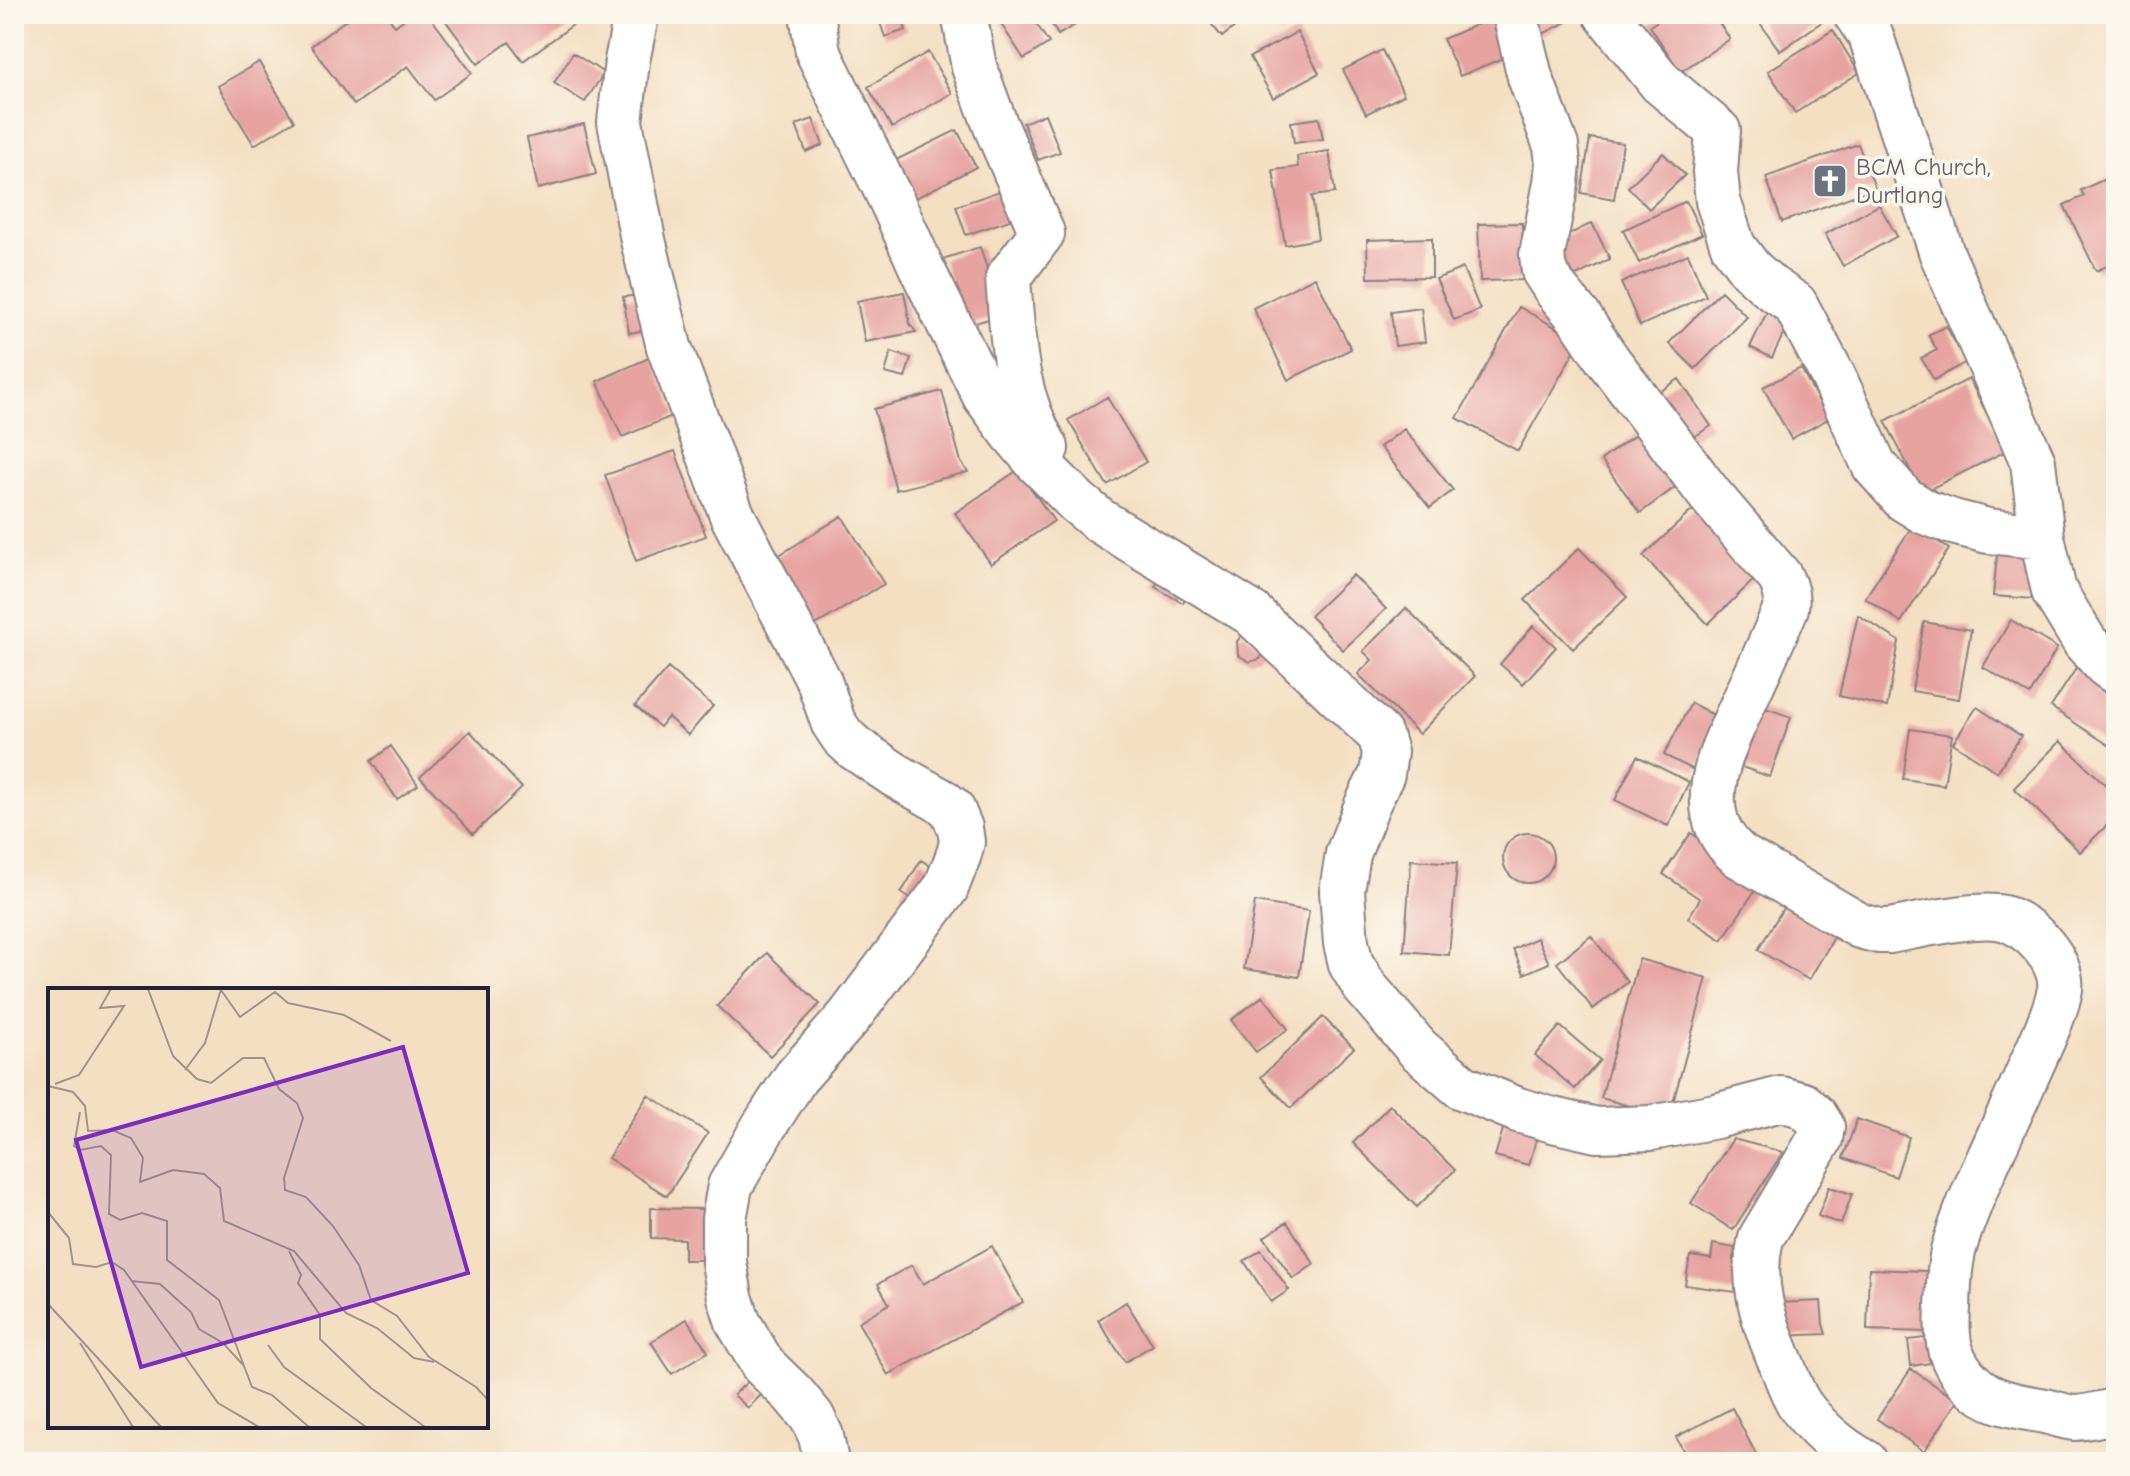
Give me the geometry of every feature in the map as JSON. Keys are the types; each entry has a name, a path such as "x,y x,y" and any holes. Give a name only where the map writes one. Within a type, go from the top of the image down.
{"street":[{"path":"633,14 635,21 620,122 640,225 669,347 732,515 815,673 833,722 843,737 895,775 952,809 962,842 946,888 849,1017 796,1077 730,1186 724,1219 724,1262 738,1322 763,1365 812,1417 821,1436 826,1462"},
{"path":"812,14 818,52 985,396 1011,431 1038,463 1100,521 1251,613 1380,735 1385,752 1382,774 1348,854 1342,891 1346,943 1351,964 1365,987 1418,1049 1462,1087 1518,1110 1597,1130 1651,1128 1716,1116 1781,1099 1803,1105 1815,1116 1822,1127 1820,1139 1761,1238 1756,1284 1767,1330 1800,1406 1839,1445 1865,1462"},
{"path":"964,14 974,67 1042,233 1008,278 1016,373 1027,411 1077,502"},
{"path":"1515,14 1530,77 1551,130 1558,163 1542,255 1544,271 1710,495 1780,577 1785,589 1786,608 1721,752 1713,787 1715,822 1725,842 1740,856 1860,926 1889,931 1962,919 2004,918 2041,943 2052,957 2060,974 2057,999 1956,1241 1950,1269 1948,1343 1959,1369 1968,1380 1999,1402 2076,1418 2116,1411"},
{"path":"1606,14 1661,83 1718,131 1715,172 1718,201 1733,246 1750,269 1795,304 1874,465 1904,499 1925,512 1988,531 2042,537"},
{"path":"1856,14 1871,36 1942,254 2033,462 2042,537 2054,591 2085,642 2116,672"}],"building":[{"path":"354,14 386,14 395,26 411,14 428,14 472,73 434,100 408,66 354,105 311,46"},
{"path":"588,14 523,61 509,42 478,64 442,16"},
{"path":"877,14 900,14 906,30 885,37"},
{"path":"1016,14 1030,14 1049,43 1024,59 1001,24"},
{"path":"1046,14 1069,14 1075,25 1058,35"},
{"path":"1203,14 1251,14 1222,37"},
{"path":"1528,14 1582,14 1539,36"},
{"path":"1668,14 1713,14 1730,39 1680,72 1650,26"},
{"path":"1773,14 1833,14 1780,51 1760,23"},
{"path":"1494,17 1510,55 1460,76 1443,39"},
{"path":"1833,30 1859,73 1795,113 1768,71"},
{"path":"1297,32 1319,73 1273,98 1250,57"},
{"path":"1382,50 1404,95 1366,114 1343,70"},
{"path":"928,52 952,93 892,128 868,87"},
{"path":"573,53 604,73 585,102 554,83"},
{"path":"259,62 294,121 254,145 218,86"},
{"path":"1045,114 1060,152 1038,160 1023,123"},
{"path":"1319,118 1323,139 1294,143 1291,122"},
{"path":"813,119 823,145 806,152 796,125"},
{"path":"584,124 596,174 538,189 527,138"},
{"path":"957,130 976,167 916,198 896,160"},
{"path":"1590,138 1623,143 1614,199 1581,193"},
{"path":"1858,144 1875,188 1782,222 1766,177"},
{"path":"1329,151 1335,193 1312,196 1318,239 1285,245 1273,170 1298,167 1297,156"},
{"path":"1663,153 1685,175 1649,209 1628,187"},
{"path":"2116,174 2116,262 2096,271 2064,205 2084,196 2081,190"},
{"path":"1000,191 1010,220 966,235 956,206"},
{"path":"1686,201 1702,234 1639,263 1623,230"},
{"path":"1879,205 1897,236 1843,266 1825,234"},
{"path":"1522,223 1524,280 1480,281 1478,224"},
{"path":"1592,223 1610,259 1570,279 1552,243"},
{"path":"1432,238 1432,277 1368,278 1367,240"},
{"path":"980,247 1002,315 965,326 943,259"},
{"path":"1688,254 1706,296 1640,326 1621,283"},
{"path":"1463,268 1480,310 1454,320 1436,279"},
{"path":"1315,277 1351,349 1288,380 1253,308"},
{"path":"1721,291 1747,317 1695,369 1669,343"},
{"path":"904,292 910,324 916,332 865,342 857,301"},
{"path":"641,295 647,330 629,333 623,297"},
{"path":"1519,307 1580,341 1518,451 1457,418"},
{"path":"1421,308 1425,342 1395,346 1391,312"},
{"path":"1767,312 1789,322 1772,358 1750,347"},
{"path":"1946,326 1966,362 1934,380 1921,358 1937,350 1928,335"},
{"path":"891,352 911,358 905,378 885,373"},
{"path":"651,357 677,414 622,437 597,381"},
{"path":"1801,368 1828,419 1791,439 1763,387"},
{"path":"1679,379 1711,426 1689,440 1658,393"},
{"path":"1969,379 2006,451 1922,493 1885,421"},
{"path":"942,391 961,462 968,472 896,490 874,409"},
{"path":"1107,397 1146,462 1107,485 1068,420"},
{"path":"1404,429 1453,490 1430,508 1380,447"},
{"path":"1643,429 1682,482 1640,513 1601,460"},
{"path":"675,451 706,536 636,561 605,475"},
{"path":"1018,470 1054,521 991,564 955,513"},
{"path":"1698,505 1762,572 1708,624 1643,556"},
{"path":"842,516 884,584 814,626 773,559"},
{"path":"1913,525 1949,549 1901,622 1865,598"},
{"path":"1998,546 2039,549 2034,599 1993,596"},
{"path":"1579,548 1627,597 1573,649 1525,600"},
{"path":"1162,573 1191,590 1183,603 1155,587"},
{"path":"1353,575 1386,609 1343,650 1310,616"},
{"path":"1406,608 1475,676 1419,734 1358,674 1372,660 1363,651"},
{"path":"1858,615 1899,641 1887,707 1839,696"},
{"path":"2011,620 2057,648 2030,695 1983,667"},
{"path":"1924,622 1971,630 1959,699 1912,691"},
{"path":"1533,626 1556,647 1523,684 1500,664"},
{"path":"1243,634 1265,651 1260,659 1250,662 1238,655 1237,641"},
{"path":"2083,658 2116,680 2116,750 2051,707"},
{"path":"668,668 713,706 688,735 668,717 660,727 635,706"},
{"path":"1691,703 1723,720 1696,771 1664,755"},
{"path":"1754,704 1791,717 1770,777 1733,764"},
{"path":"1977,707 2021,736 1997,772 1953,743"},
{"path":"1910,729 1952,735 1944,785 1903,779"},
{"path":"470,731 522,788 473,834 420,777"},
{"path":"2060,741 2116,795 2116,816 2080,852 2014,788"},
{"path":"391,746 418,785 397,799 371,761"},
{"path":"1637,756 1689,782 1668,826 1615,800"},
{"path":"1528,833 1545,841 1553,858 1545,875 1528,883 1511,875 1503,858 1511,841"},
{"path":"1691,833 1762,880 1722,940 1688,918 1700,899 1663,874"},
{"path":"921,860 940,872 920,904 901,893"},
{"path":"1411,860 1457,863 1449,955 1404,951"},
{"path":"1788,900 1839,929 1809,980 1758,950"},
{"path":"1255,902 1309,911 1299,977 1244,969"},
{"path":"1591,936 1628,982 1593,1009 1557,963"},
{"path":"1537,938 1549,963 1524,974 1513,949"},
{"path":"767,953 820,1004 770,1056 717,1006"},
{"path":"1639,959 1707,978 1669,1117 1601,1098"},
{"path":"1263,996 1288,1029 1256,1052 1231,1020"},
{"path":"1323,1017 1354,1048 1291,1108 1261,1077"},
{"path":"1560,1026 1600,1060 1575,1089 1535,1055"},
{"path":"648,1095 708,1133 667,1196 608,1158"},
{"path":"1390,1105 1455,1170 1417,1207 1353,1143"},
{"path":"1507,1116 1540,1126 1529,1165 1495,1156"},
{"path":"1857,1119 1909,1137 1896,1177 1843,1158"},
{"path":"1733,1139 1783,1152 1733,1230 1691,1203"},
{"path":"1829,1187 1852,1194 1841,1224 1818,1216"},
{"path":"651,1208 704,1209 704,1260 684,1260 684,1239 651,1238"},
{"path":"1287,1222 1314,1264 1293,1279 1264,1237"},
{"path":"1713,1244 1735,1248 1733,1260 1744,1269 1735,1292 1685,1285 1690,1256 1711,1259"},
{"path":"992,1246 1023,1302 888,1375 858,1322 889,1304 878,1284 912,1265 923,1284"},
{"path":"1261,1250 1289,1290 1271,1302 1244,1261"},
{"path":"1869,1269 1927,1271 1926,1332 1867,1330"},
{"path":"1821,1301 1826,1334 1779,1336 1777,1303"},
{"path":"1126,1302 1153,1345 1125,1362 1098,1320"},
{"path":"687,1319 708,1352 672,1374 651,1342"},
{"path":"1933,1337 1937,1362 1911,1366 1908,1340"},
{"path":"1911,1369 1958,1401 1924,1451 1877,1419"},
{"path":"748,1381 762,1394 748,1408 734,1395"},
{"path":"1732,1408 1760,1462 1689,1462 1676,1437"}],"place":[{"name":"BCM Church, Durtlang","path":"1830,181"}]}
